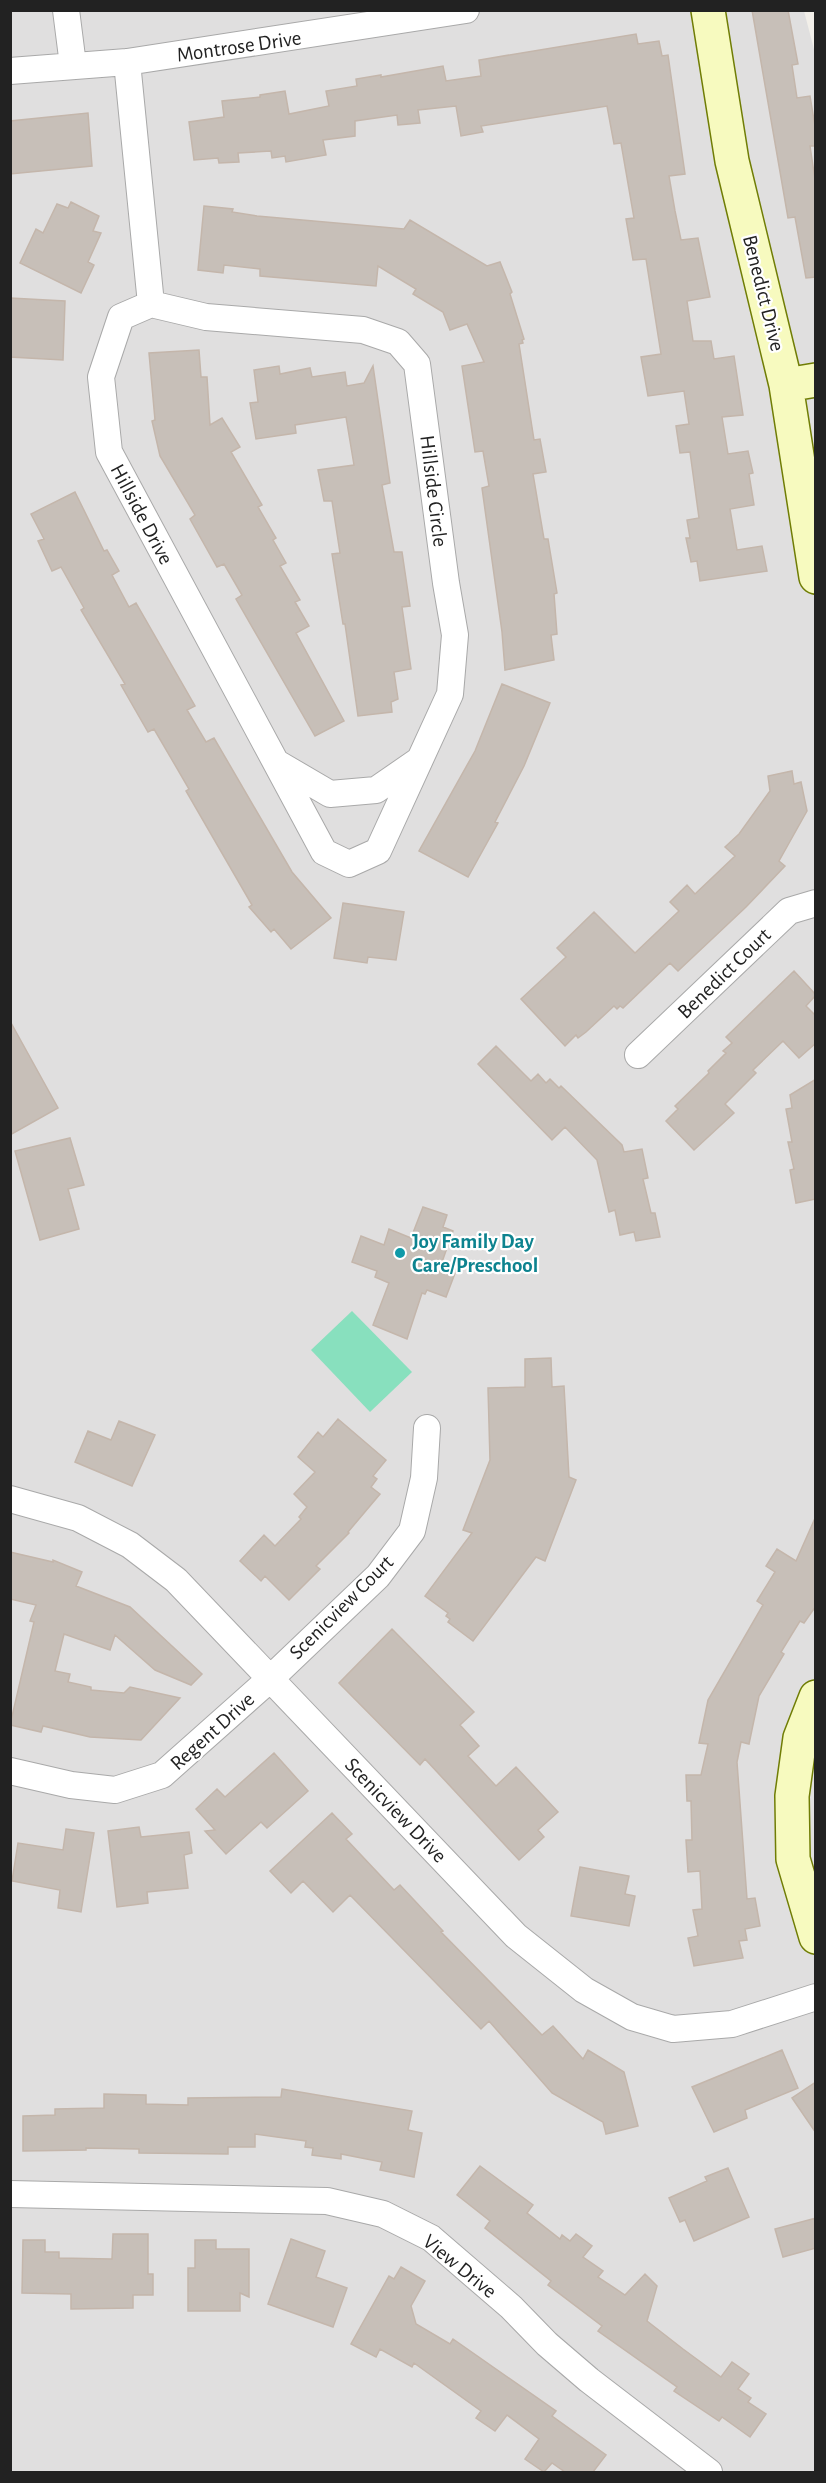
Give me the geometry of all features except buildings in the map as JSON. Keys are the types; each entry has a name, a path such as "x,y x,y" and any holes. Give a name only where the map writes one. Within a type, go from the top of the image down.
{"street":[{"path":"66,10 73,65"},
{"name":"Montrose Drive","path":"10,72 73,65 127,63 466,10"},
{"name":"Benedict Drive","path":"708,10 732,160 801,382 816,577"},
{"path":"127,63 151,304"},
{"name":"Hillside Circle","path":"151,304 206,316 363,330 398,342 417,364 455,635 450,694 378,851 349,864"},
{"name":"Hillside Drive","path":"151,304 121,317 101,377 109,452 324,852 349,864"},
{"path":"277,763 330,794 376,790 418,760"},
{"name":"Benedict Court","path":"638,1054 789,911 816,903"},
{"name":"Scenicview Court","path":"270,1678 378,1576 412,1531 424,1478 427,1428"},
{"name":"Scenicview Drive","path":"10,1498 78,1518 130,1545 176,1580 516,1935 584,1990 632,2017 674,2029 732,2024 816,1997"},
{"name":"Regent Drive","path":"10,1771 71,1785 115,1790 162,1775 270,1678"},
{"path":"816,1697 800,1738 792,1796 793,1859 816,1936"},
{"name":"View Drive","path":"10,2194 327,2201 383,2214 431,2238 511,2307 589,2380 709,2472"}],"shaded area":[{"path":"11,11 804,11 816,57 815,2472 11,2472"}],"green space":[{"path":"352,1311 412,1372 370,1412 311,1350"}],"place":[{"name":"Joy Family Day Care/Preschool","path":"400,1253"}]}
